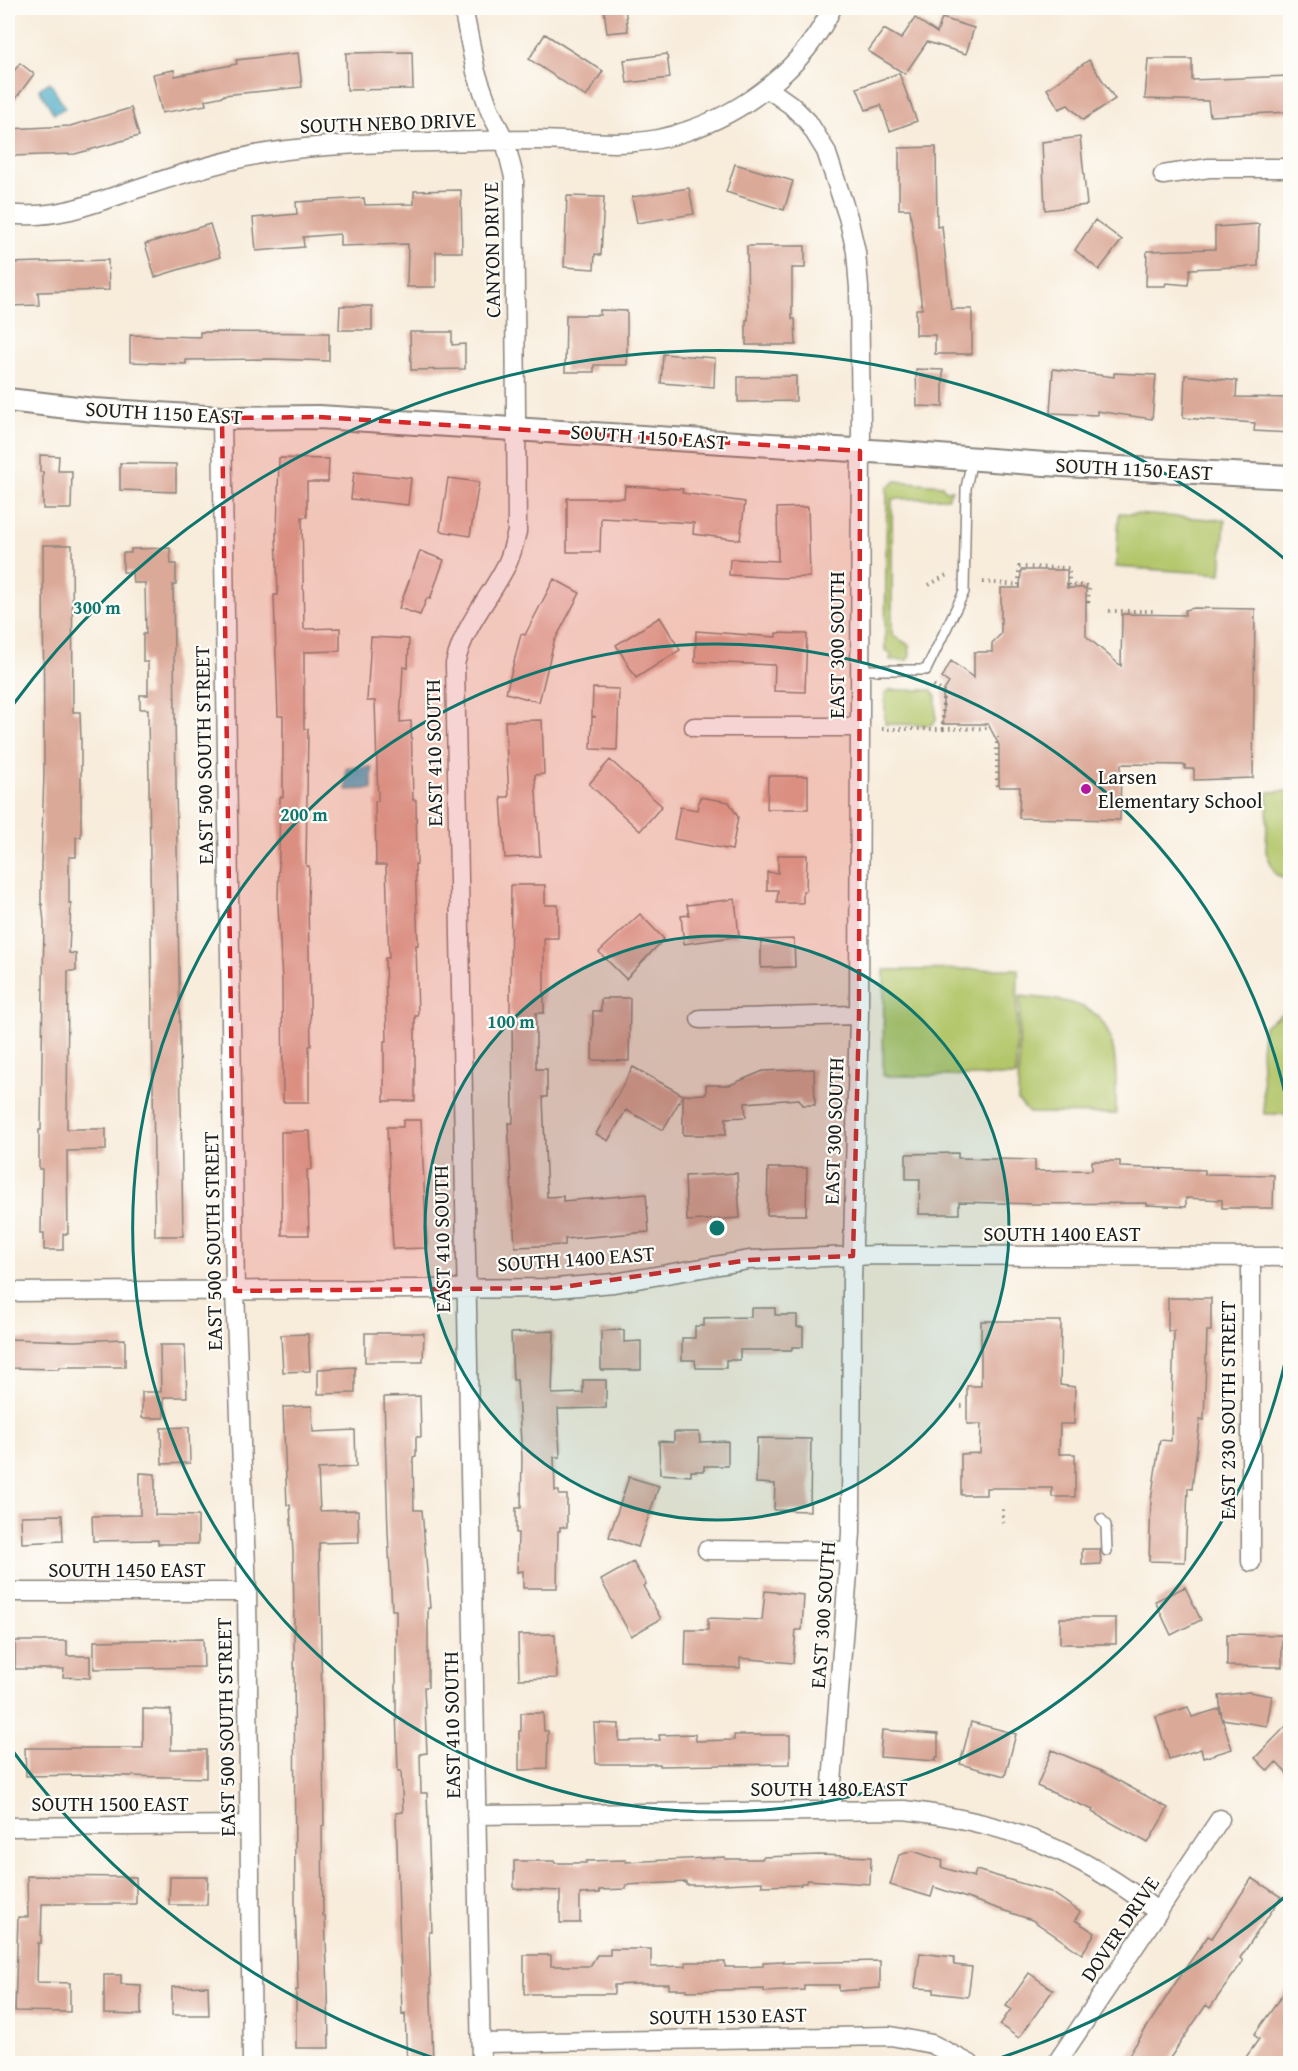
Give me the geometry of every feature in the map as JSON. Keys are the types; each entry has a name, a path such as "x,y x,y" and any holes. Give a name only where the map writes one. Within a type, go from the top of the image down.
{"street":[{"name":"CANYON DRIVE","path":"463,8 476,72 490,111 505,141 514,177 518,429"},
{"name":"SOUTH NEBO DRIVE","path":"8,214 45,216 79,209 146,185 221,163 305,147 538,140 627,144 645,142 701,126 733,111 767,88 793,63 818,32 832,8"},
{"name":"EAST 300 SOUTH","path":"767,88 791,105 808,122 826,151 848,217 856,252 859,288 861,670 859,1016 853,1256 851,1551 832,1783 832,1811"},
{"path":"1163,175 1209,168 1290,168"},
{"name":"SOUTH 1150 EAST","path":"8,400 94,410 222,418 319,417 1045,464 1290,477"},
{"name":"EAST 500 SOUTH STREET","path":"222,418 235,1291 247,1592 252,2064"},
{"name":"EAST 410 SOUTH","path":"481,2064 455,664 464,634 508,562 513,548 517,532 518,429"},
{"path":"694,727 859,727"},
{"path":"700,1019 859,1016"},
{"name":"SOUTH 1400 EAST","path":"8,1292 556,1287 614,1283 749,1260 853,1256 1290,1257"},
{"name":"EAST 230 SOUTH STREET","path":"1251,1257 1251,1562"},
{"path":"707,1550 851,1551"},
{"name":"SOUTH 1450 EAST","path":"8,1593 247,1592"},
{"name":"SOUTH 1480 EAST","path":"476,1815 904,1809 947,1815 984,1823 1039,1841 1077,1858 1158,1912"},
{"name":"DOVER DRIVE","path":"1056,2064 1220,1819"},
{"name":"SOUTH 1500 EAST","path":"8,1827 249,1826"},
{"name":"SOUTH 1530 EAST","path":"481,2043 891,2036 932,2044 970,2064"}],"lane":[{"path":"861,670 926,670 964,592 965,497 972,458"},
{"path":"1101,1519 1106,1525 1107,1551"}],"path":[{"path":"983,582 1018,585 1019,567 1070,568 1070,585 1089,586 1088,606"},
{"path":"929,585 947,575"},
{"path":"1109,611 1153,610"},
{"path":"933,685 943,692 943,729"},
{"path":"882,729 991,728"},
{"path":"997,737 997,786"},
{"path":"961,1406 967,1406"},
{"path":"1003,1505 1003,1523"}],"highlighted area":[{"path":"319,417 860,451 859,1015 853,1256 749,1260 556,1288 235,1291 222,418"}],"green space":[{"path":"896,481 942,485 946,491 952,490 948,498 892,499 892,635 909,645 910,656 907,660 890,660 891,654 885,650 887,487"},
{"path":"1119,513 1225,520 1221,574 1116,567"},
{"path":"889,690 932,690 936,697 936,720 931,725 885,724 885,693"},
{"path":"1290,791 1290,881 1275,874 1266,852 1268,792"},
{"path":"1018,969 1016,1076 883,1076 884,970"},
{"path":"1020,996 1067,1002 1085,1008 1099,1018 1107,1030 1112,1045 1116,1079 1116,1114 1029,1113 1018,1101"},
{"path":"1290,1008 1290,1114 1264,1114 1261,1049 1264,1026"}],"water":[{"path":"50,82 65,108 54,114 39,89"},
{"path":"372,767 372,789 346,790 346,768"}],"building":[{"path":"625,8 628,31 607,33 604,9"},
{"path":"915,18 937,33 942,18 974,28 966,54 927,42 905,74 868,51 884,29 901,39"},
{"path":"545,34 603,71 586,97 529,59"},
{"path":"412,52 413,89 347,90 346,53"},
{"path":"298,53 302,87 224,95 205,100 206,105 162,113 153,74 174,70 175,76 237,64 236,60"},
{"path":"667,54 670,78 627,83 624,60"},
{"path":"1148,59 1192,59 1192,80 1290,76 1290,112 1210,116 1208,101 1145,99"},
{"path":"1089,60 1115,99 1083,120 1068,105 1059,109 1047,89"},
{"path":"20,63 34,74 8,109 8,79"},
{"path":"899,73 917,121 890,131 881,105 866,110 857,88"},
{"path":"131,108 139,136 75,154 11,156 9,129 70,126"},
{"path":"1080,137 1087,205 1045,210 1042,142"},
{"path":"936,147 937,227 942,226 951,309 972,309 972,354 935,354 935,335 916,335 916,309 922,309 910,209 899,209 899,148"},
{"path":"735,164 793,181 784,210 726,192"},
{"path":"689,188 694,214 637,223 632,197"},
{"path":"461,190 462,252 436,252 436,287 407,287 408,244 340,246 340,234 303,237 304,247 256,251 253,218 297,214 296,202 364,198 365,205 414,204 414,191"},
{"path":"567,196 604,197 601,255 595,254 594,269 564,267"},
{"path":"1095,220 1122,240 1099,270 1075,250"},
{"path":"210,224 220,257 155,277 145,244"},
{"path":"1259,224 1258,266 1190,269 1188,285 1166,283 1165,286 1146,286 1147,251 1215,249 1215,227"},
{"path":"747,246 805,246 805,268 792,268 792,319 795,319 796,345 746,345"},
{"path":"108,260 109,290 38,292 39,305 8,306 8,263"},
{"path":"340,306 372,306 372,330 339,330"},
{"path":"600,310 627,311 627,365 594,365 594,372 565,372 566,315 600,315"},
{"path":"200,332 329,333 329,361 186,360 186,364 130,362 130,335 200,337"},
{"path":"410,332 452,332 452,345 465,344 465,369 411,370"},
{"path":"663,354 715,358 714,387 661,383"},
{"path":"916,369 943,370 943,407 917,406"},
{"path":"1053,369 1114,377 1114,373 1156,375 1152,419 1097,411 1097,415 1050,413"},
{"path":"1185,375 1237,381 1236,397 1290,398 1290,433 1254,431 1255,423 1183,418"},
{"path":"796,376 796,401 738,402 738,377"},
{"path":"40,455 59,456 58,471 72,471 71,509 43,509 43,472 40,472"},
{"path":"279,458 329,459 328,482 307,482 307,517 302,517 304,629 340,628 340,651 304,652 304,729 308,729 306,866 309,866 311,1046 309,1046 309,1102 283,1102 282,981 278,905 280,797 283,797 283,716 278,716 274,595 278,595 276,533"},
{"path":"120,463 176,464 176,492 120,490"},
{"path":"354,472 411,478 408,505 351,499"},
{"path":"448,478 479,482 470,536 440,531"},
{"path":"625,486 683,489 682,493 745,502 740,540 693,534 694,523 601,518 600,552 567,552 567,498 624,498"},
{"path":"808,507 810,577 729,575 730,559 778,561 777,508"},
{"path":"43,545 72,545 73,712 80,712 81,837 76,837 76,857 69,857 69,903 71,903 69,953 76,954 76,971 68,971 67,1129 106,1129 106,1150 67,1151 68,1234 63,1234 63,1250 44,1250 44,1233 41,1233 42,1169 39,1169 44,922 41,904 44,774"},
{"path":"170,548 171,564 176,564 176,585 173,585 183,1236 155,1236 148,709 140,709 140,695 148,695 148,662 143,662 143,634 146,634 145,583 133,583 132,572 123,572 123,553 131,553 131,549"},
{"path":"420,551 444,560 430,599 427,598 420,615 399,608"},
{"path":"1021,570 1067,570 1067,588 1086,588 1086,636 1121,666 1122,614 1185,615 1185,610 1194,608 1255,609 1253,778 1194,780 1194,769 1185,769 1185,765 1121,764 1120,820 1019,818 1020,787 999,787 999,745 988,724 943,724 943,692 949,683 942,678 951,661 974,678 974,652 992,652 992,643 1001,634 1001,588 1020,588"},
{"path":"554,579 580,593 554,642 539,702 506,693 521,634 525,635"},
{"path":"660,617 680,650 636,678 616,645"},
{"path":"696,631 776,637 776,633 807,634 805,692 774,691 775,665 695,662"},
{"path":"371,637 409,639 408,668 403,667 400,722 411,721 413,800 416,800 418,1016 415,1016 415,1101 384,1101 384,1041 387,1041 385,958 389,958 386,865 376,865 375,801 378,801 375,701 367,701"},
{"path":"593,688 619,689 617,750 591,749 592,717 596,717 592,716"},
{"path":"542,720 544,774 535,775 540,856 505,858 501,797 509,797 505,721"},
{"path":"610,760 662,806 640,831 589,784"},
{"path":"768,776 808,776 808,809 767,809"},
{"path":"700,797 729,802 738,817 732,850 674,839 680,807 697,810"},
{"path":"778,855 807,855 806,891 803,891 803,903 777,903 778,890 767,890 767,872 778,873"},
{"path":"511,885 545,885 545,905 558,905 558,938 544,938 544,1013 536,1013 536,1069 547,1069 547,1097 543,1097 547,1197 563,1196 563,1201 646,1194 649,1232 565,1239 565,1245 515,1247 508,1123 513,1123 512,1013 510,1013"},
{"path":"735,899 739,936 684,944 681,916 689,915 687,905"},
{"path":"640,914 664,939 626,979 599,952"},
{"path":"794,939 795,967 761,968 761,940"},
{"path":"630,998 629,1061 592,1060 593,1011 601,1011 601,999"},
{"path":"633,1067 683,1095 663,1130 626,1110 608,1141 596,1134"},
{"path":"814,1069 815,1105 803,1105 799,1099 745,1103 746,1117 726,1118 726,1135 683,1135 683,1095 706,1094 706,1085 730,1085 763,1071"},
{"path":"403,1120 421,1120 427,1248 393,1249 387,1127 403,1127"},
{"path":"310,1131 312,1169 307,1170 309,1235 282,1235 281,1132"},
{"path":"958,1153 958,1158 1035,1160 1035,1171 1092,1170 1092,1161 1120,1161 1120,1167 1205,1170 1205,1174 1274,1175 1273,1208 1222,1208 1222,1200 1186,1198 1186,1207 1147,1205 1147,1203 959,1202 959,1214 919,1214 920,1179 906,1179 906,1154"},
{"path":"768,1168 807,1168 806,1215 767,1215"},
{"path":"737,1173 740,1218 687,1221 685,1176"},
{"path":"1168,1298 1211,1298 1211,1331 1207,1331 1204,1420 1200,1419 1192,1489 1188,1488 1185,1562 1149,1561 1151,1500 1160,1440 1171,1441 1174,1331 1168,1331"},
{"path":"751,1308 775,1308 775,1315 797,1315 797,1327 803,1327 803,1347 792,1347 792,1350 740,1350 740,1360 726,1360 726,1368 696,1368 695,1360 682,1360 682,1338 695,1338 695,1326 704,1326 704,1318 751,1317"},
{"path":"981,1321 1061,1321 1060,1385 1075,1387 1074,1424 1060,1424 1059,1454 1075,1454 1075,1497 1052,1497 1052,1488 986,1488 986,1495 961,1495 961,1454 980,1453 981,1424 967,1424 967,1386 981,1386"},
{"path":"624,1330 624,1342 641,1341 641,1370 601,1370 601,1331"},
{"path":"554,1331 552,1394 583,1393 583,1380 606,1380 606,1408 558,1409 560,1457 554,1457 555,1491 559,1491 559,1495 567,1495 567,1527 560,1527 558,1531 557,1588 523,1588 523,1571 517,1572 516,1508 521,1508 522,1458 517,1380 513,1380 511,1333"},
{"path":"365,1333 424,1333 423,1362 365,1362"},
{"path":"308,1334 310,1371 283,1372 281,1335"},
{"path":"8,1339 74,1341 125,1339 125,1367 8,1368"},
{"path":"160,1345 185,1345 187,1397 164,1397 164,1418 142,1418 142,1392 161,1392"},
{"path":"355,1367 355,1393 318,1394 318,1369"},
{"path":"420,1396 421,1437 416,1437 416,1456 413,1457 414,1510 422,1510 430,1608 428,1608 428,1687 424,1687 427,1753 420,1754 421,1793 427,1793 432,1932 429,1932 433,2064 407,2064 405,2013 402,2014 396,1813 403,1812 401,1771 398,1771 396,1610 392,1610 384,1397"},
{"path":"312,1406 313,1432 355,1430 356,1467 318,1469 320,1511 358,1510 359,1542 319,1543 324,1825 322,1826 323,1916 325,1916 329,2048 296,2048 296,1990 298,1990 295,1901 293,1552 290,1505 287,1505 283,1407"},
{"path":"189,1427 190,1463 162,1464 161,1428"},
{"path":"674,1432 699,1432 700,1442 728,1441 728,1466 704,1466 704,1471 691,1471 691,1476 660,1474 659,1441 674,1442"},
{"path":"757,1438 811,1439 810,1511 774,1510 775,1484 756,1483"},
{"path":"140,1473 155,1474 155,1515 198,1516 198,1544 158,1544 158,1540 93,1541 92,1516 140,1515"},
{"path":"629,1477 659,1486 638,1547 609,1537"},
{"path":"62,1515 63,1541 22,1543 21,1516"},
{"path":"1082,1549 1100,1549 1101,1564 1082,1565"},
{"path":"633,1562 646,1584 643,1586 661,1619 631,1636 601,1580"},
{"path":"1185,1587 1201,1620 1171,1635 1155,1601"},
{"path":"765,1591 804,1595 802,1630 796,1630 793,1663 740,1658 740,1668 685,1666 686,1630 708,1630 708,1618 762,1620"},
{"path":"1060,1618 1116,1618 1116,1644 1060,1644"},
{"path":"555,1634 557,1678 519,1679 518,1635"},
{"path":"1227,1634 1282,1635 1282,1667 1227,1666"},
{"path":"203,1639 204,1667 94,1669 94,1641"},
{"path":"15,1641 67,1641 67,1656 90,1656 90,1678 63,1677 64,1669 15,1669"},
{"path":"1249,1692 1272,1696 1267,1726 1222,1719 1219,1696"},
{"path":"1188,1707 1192,1717 1219,1709 1232,1749 1203,1758 1201,1749 1169,1759 1156,1717"},
{"path":"143,1709 171,1710 171,1750 206,1750 206,1778 26,1776 25,1748 143,1748"},
{"path":"521,1713 543,1713 544,1731 548,1731 547,1769 519,1770"},
{"path":"971,1722 1016,1734 1005,1776 960,1764"},
{"path":"1290,1722 1290,1777 1276,1762 1268,1771 1255,1758"},
{"path":"594,1723 619,1724 619,1741 660,1740 659,1735 695,1734 696,1741 734,1740 734,1735 790,1735 790,1764 660,1766 660,1764 596,1764"},
{"path":"882,1730 938,1734 938,1758 936,1757 936,1761 880,1757"},
{"path":"1052,1750 1101,1771 1168,1808 1148,1843 1092,1812 1093,1810 1037,1786"},
{"path":"913,1851 943,1861 941,1867 974,1877 976,1870 1051,1892 1080,1912 1075,1920 1095,1933 1082,1954 1032,1920 934,1887 931,1897 890,1885 899,1855"},
{"path":"819,1855 871,1857 870,1884 807,1880 807,1883 801,1883 801,1885 762,1886 762,1882 686,1885 686,1882 626,1885 626,1889 599,1890 600,1893 580,1894 580,1923 560,1923 560,1891 514,1889 514,1861 586,1863 586,1861 626,1860 626,1862 725,1857 725,1859 762,1859 763,1857"},
{"path":"27,1876 136,1877 136,1904 42,1904 37,1982 70,1983 70,2012 15,2011 18,1917 28,1917"},
{"path":"170,1877 208,1877 207,1905 169,1905"},
{"path":"1252,1878 1281,1897 1240,1958 1243,1961 1210,2008 1206,2005 1166,2064 1123,2064 1182,1973 1208,1936 1212,1938"},
{"path":"610,1949 651,1949 651,1967 686,1966 686,1962 725,1962 725,1967 746,1967 763,1966 763,1962 783,1961 783,1963 880,1961 880,1988 839,1991 839,1985 804,1985 804,1990 687,1991 687,1989 669,1989 669,1984 636,1984 614,1985 614,1994 524,1994 524,1955 551,1955 551,1966 590,1966 597,1955 610,1955"},
{"path":"920,1953 954,1957 954,1965 972,1967 968,1997 934,1993 934,1989 915,1988"},
{"path":"1029,1973 1053,1990 1019,2038 1000,2025 1011,2009 1006,2006"},
{"path":"104,1975 121,1975 121,1984 141,1985 141,2015 104,2014"},
{"path":"1290,1984 1290,2054 1283,2064 1241,2064 1259,2039 1254,2035"},
{"path":"208,1986 209,2015 172,2015 172,1987"}],"place":[{"name":"Larsen Elementary School","path":"1086,789"}]}
